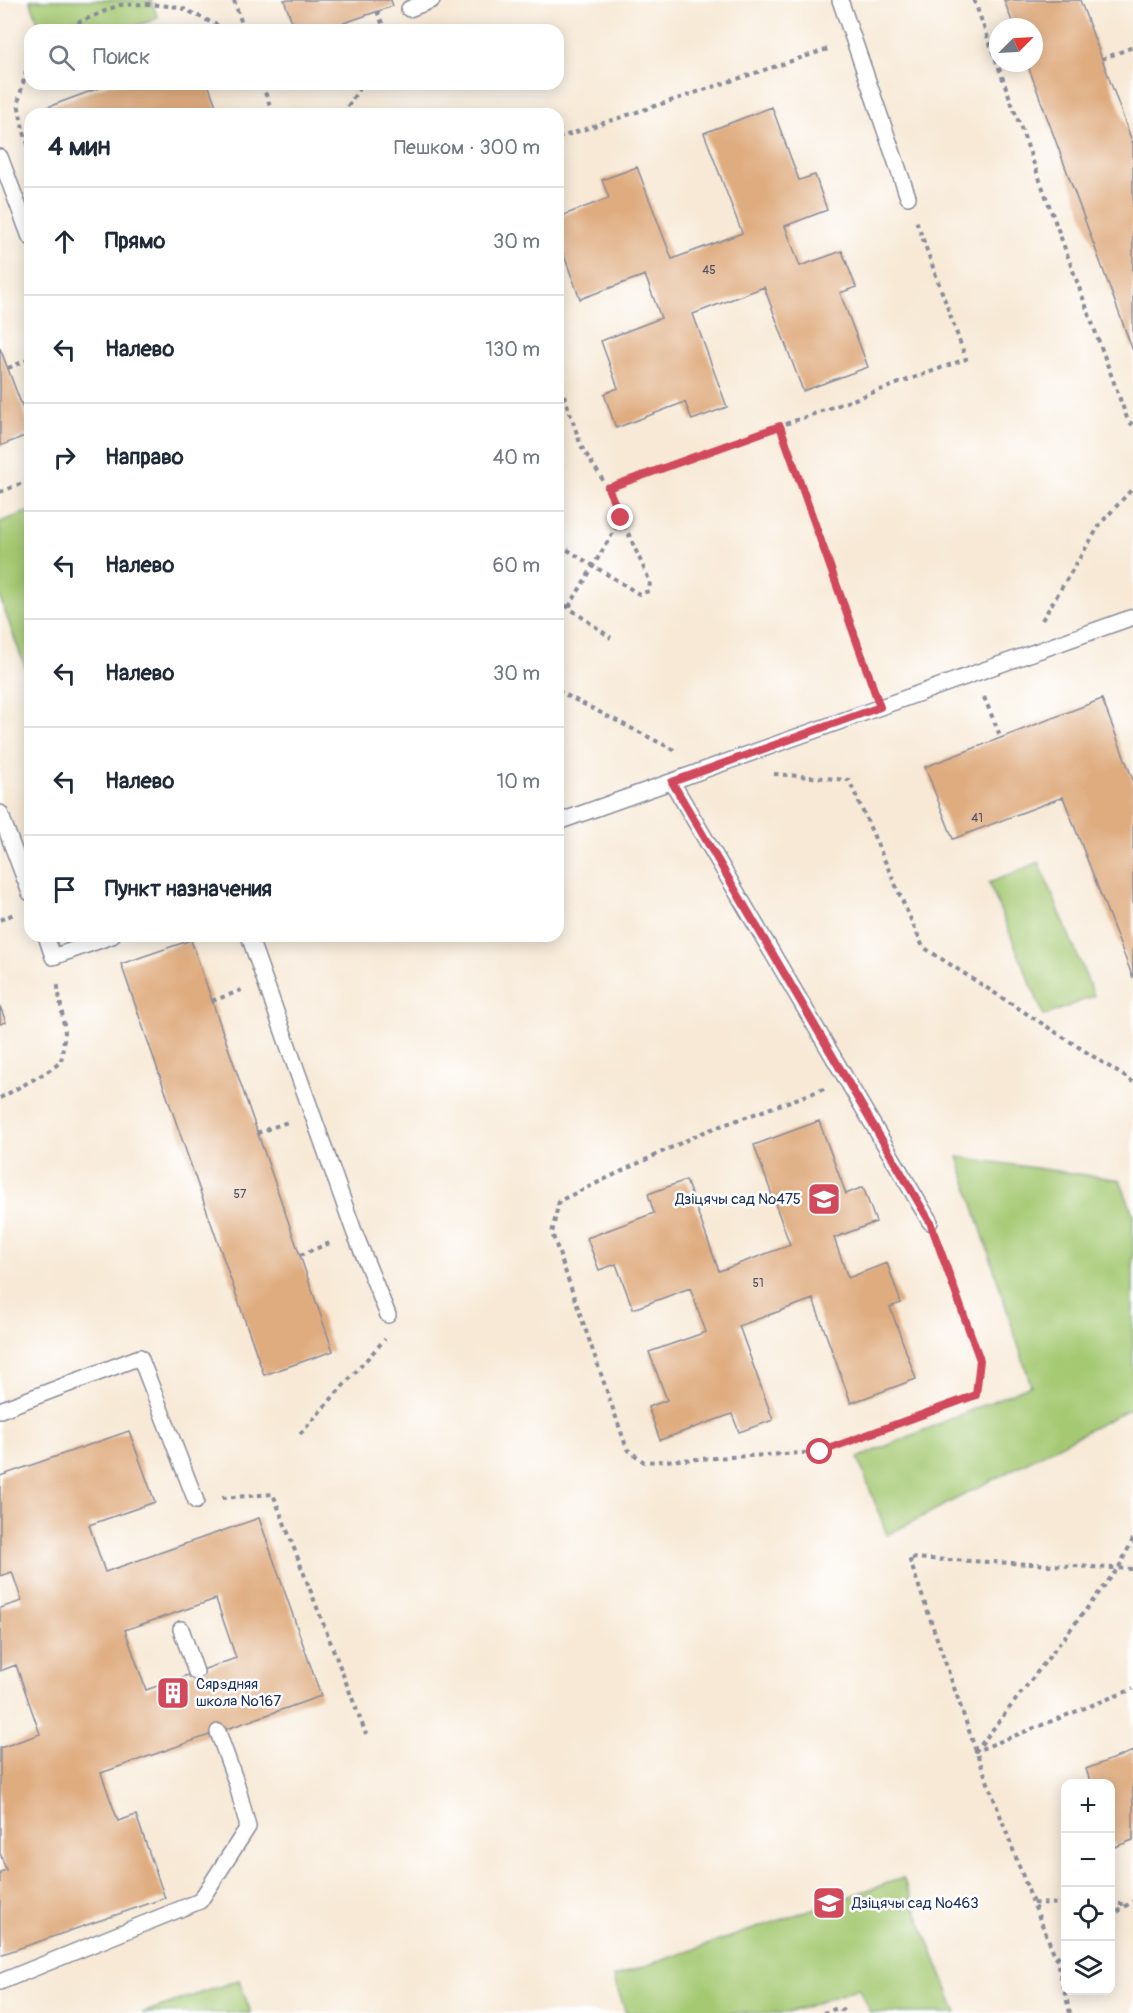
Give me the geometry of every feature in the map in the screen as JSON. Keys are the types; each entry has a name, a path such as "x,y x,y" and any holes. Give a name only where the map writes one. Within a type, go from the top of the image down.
{"lane":[{"path":"409,9 432,0"},
{"path":"840,0 908,197"},
{"path":"0,157 24,221"},
{"path":"564,820 1133,617"},
{"path":"672,782 930,1222"},
{"path":"0,813 24,877"},
{"path":"48,942 53,957 95,942"},
{"path":"251,942 355,1234 388,1315"},
{"path":"0,1410 140,1357 196,1501"},
{"path":"181,1629 196,1672"},
{"path":"0,1982 200,1901 248,1827 237,1785 218,1732"}],"path":[{"path":"234,0 242,24"},
{"path":"974,0 1128,421 1133,425"},
{"path":"75,24 119,5 147,4 180,7 215,24"},
{"path":"377,11 382,24"},
{"path":"564,136 854,41"},
{"path":"1102,59 1133,47"},
{"path":"24,79 18,103 24,132"},
{"path":"264,90 271,108"},
{"path":"347,108 358,90"},
{"path":"608,488 966,359 908,197"},
{"path":"8,368 24,361"},
{"path":"564,395 581,446 608,488 650,582 649,591 639,594 564,548"},
{"path":"780,426 880,707"},
{"path":"0,492 24,482"},
{"path":"1020,657 1101,523 1133,488"},
{"path":"569,607 621,518"},
{"path":"564,604 611,638"},
{"path":"974,673 1001,738"},
{"path":"564,694 711,768"},
{"path":"769,773 849,780 923,947 1133,1082"},
{"path":"0,1098 61,1062 65,1032 53,957"},
{"path":"847,1081 704,1132 559,1201 552,1233 627,1449 644,1462 820,1452 976,1395 980,1360 930,1222"},
{"path":"258,1133 312,1114"},
{"path":"300,1255 355,1234"},
{"path":"300,1434 387,1338 388,1315"},
{"path":"196,1501 273,1494 366,1734"},
{"path":"976,1751 1119,1567 1133,1539"},
{"path":"1070,2013 1056,1958 976,1751 909,1558 1133,1569"},
{"path":"976,1751 1133,1689"},
{"path":"1115,1904 1133,1902"},
{"path":"1033,1903 1061,1904"},
{"path":"1115,1913 1127,1904"},
{"path":"1056,1958 1061,1954"},
{"path":"823,2013 838,2008 848,2013"}],"green space":[{"path":"30,0 151,0 158,18 142,24 39,24"},
{"path":"24,513 24,664 0,598 0,522"},
{"path":"1039,862 1094,996 1044,1016 989,883"},
{"path":"958,1157 1120,1180 1133,1214 1133,1407 887,1535 858,1458 1031,1385"},
{"name":"Дзіцячы сад №463","path":"903,1878 957,2013 870,2013 859,1988 788,2013 626,2013 613,1977"},
{"path":"239,1980 251,2013 142,2013"}],"building":[{"path":"284,0 391,0 393,6 341,24 293,24"},
{"path":"1004,0 1080,0 1102,59 1133,144 1133,351 1030,72 1043,72 1043,18 1011,18"},
{"path":"94,90 210,90 217,108 45,108"},
{"path":"772,107 799,180 815,175 827,210 785,226 800,266 842,251 856,287 840,293 868,367 803,391 764,287 693,314 727,407 692,420 685,402 616,428 604,394 618,388 601,341 661,318 645,275 580,299 564,256 564,215 609,198 602,180 637,167 672,259 742,233 704,133"},
{"path":"0,348 24,411 24,436 0,446"},
{"path":"1102,699 1133,780 1133,978 1063,797 953,839 925,767"},
{"path":"185,942 192,942 333,1351 264,1375 121,964"},
{"path":"0,1006 6,1022 0,1024"},
{"path":"819,1121 846,1194 863,1187 876,1222 834,1238 848,1278 887,1263 901,1303 890,1307 916,1379 851,1403 813,1299 739,1326 773,1420 739,1432 732,1414 660,1440 648,1407 667,1400 649,1352 706,1332 690,1288 633,1309 616,1264 599,1270 587,1238 654,1213 648,1194 686,1180 719,1271 790,1245 754,1145"},
{"name":"Сярэдняя школа №167","path":"129,1431 155,1502 89,1525 105,1572 259,1518 321,1696 101,1773 118,1821 136,1815 165,1898 0,1955 0,1872 6,1870 0,1853 0,1748 40,1734 16,1665 0,1671 0,1608 22,1601 12,1572 0,1576 0,1476","holes":["216,1599 236,1658 146,1690 125,1630"]},
{"path":"1133,1751 1133,1840 1115,1847 1115,1779 1089,1779 1086,1769"}],"place":[{"name":"Дзіцячы сад №475","path":"824,1199"},
{"name":"Сярэдняя школа №167","path":"173,1693"},
{"name":"Дзіцячы сад №463","path":"829,1903"}],"route":[{"path":"621,518 608,488 780,426 880,707 672,782 930,1222 980,1360 976,1395 820,1452"}]}
